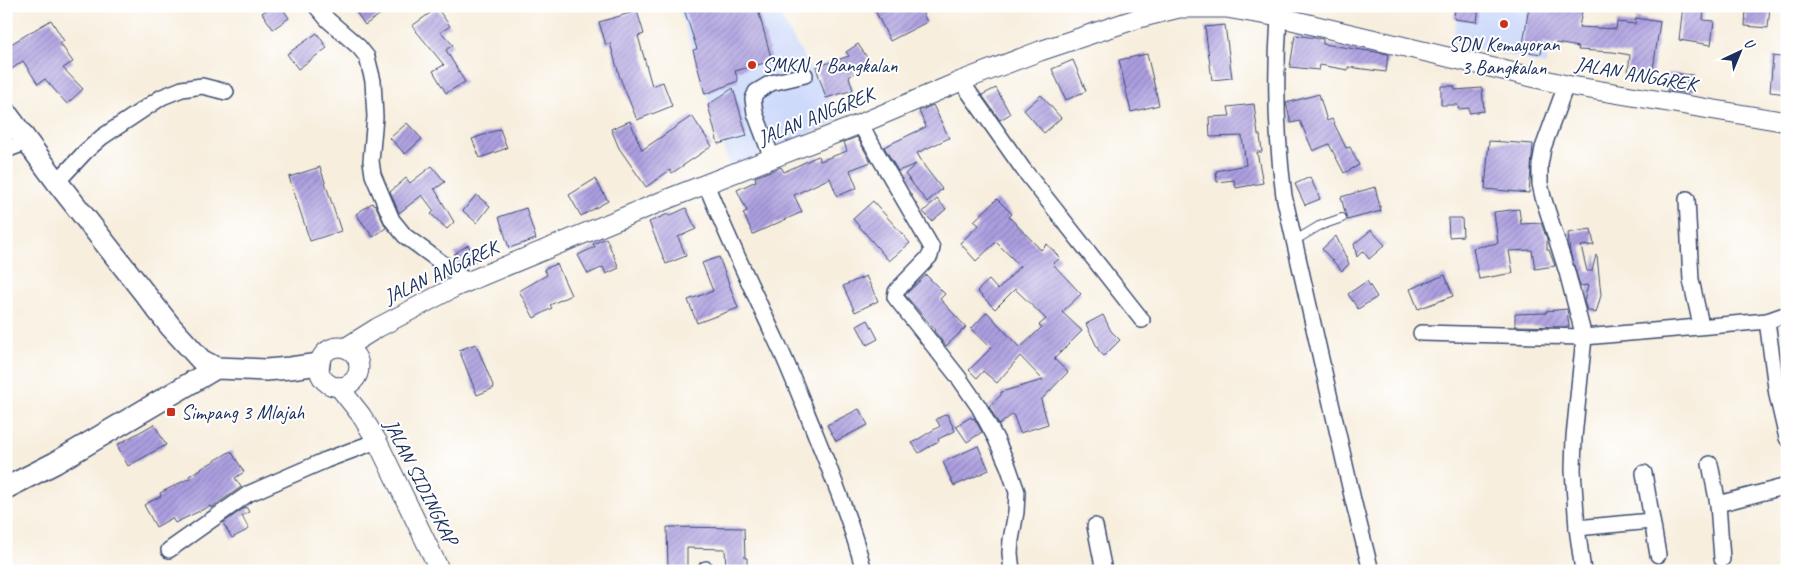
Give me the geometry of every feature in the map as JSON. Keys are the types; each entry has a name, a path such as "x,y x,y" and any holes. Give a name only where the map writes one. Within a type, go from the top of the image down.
{"main road":[{"path":"6,113 57,182 171,328 201,360 216,368 266,370 298,367 320,370"},
{"path":"6,488 55,463 216,368"}],"street":[{"path":"316,6 367,57 373,81 375,117 371,161 373,176 392,220 413,242 468,282"},
{"name":"JALAN ANGGREK","path":"351,354 377,328 468,282 706,184 860,124 961,81 1139,12 1179,7 1226,8 1279,17 1566,85 1787,122"},
{"path":"1279,17 1277,51 1279,155 1284,196 1371,571"},
{"path":"772,158 755,113 753,99 756,92 771,83 805,75"},
{"path":"961,81 1023,169 1142,320"},
{"path":"1566,85 1543,148 1540,164 1540,184 1567,272 1584,337 1574,437 1577,528 1583,571"},
{"path":"57,182 102,137 162,97 182,89 202,86 226,92"},
{"path":"860,124 932,248 930,256 898,288 895,297 959,378 979,408 996,438 1017,492 1016,512 1010,540 1012,571"},
{"path":"6,150 27,142"},
{"path":"706,184 722,225 777,342 816,436 855,536 864,571"},
{"path":"1687,199 1690,272 1701,325"},
{"path":"1421,333 1584,337 1701,325 1767,321 1787,314"},
{"path":"1767,321 1782,395 1787,438"},
{"path":"339,347 351,354 359,370 346,384 328,384 320,370 324,354 328,350 339,347"},
{"name":"JALAN SIDINGKAP","path":"346,384 377,442 440,571"},
{"path":"169,550 248,494 326,460 377,442"},
{"path":"1710,464 1718,504 1722,559"},
{"path":"1644,474 1658,556"},
{"path":"1718,504 1787,486"},
{"path":"1577,528 1651,521"},
{"path":"1095,526 1104,571"}],"lane":[{"path":"1294,241 1319,226 1342,218"}],"shaded area":[{"name":"SMKN 1 Bangkalan","path":"678,6 774,6 841,120 730,167"},
{"name":"SDN Kemayoran 3 Bangkalan","path":"1459,6 1555,6 1546,65 1452,42"}],"building":[{"path":"272,6 281,6 289,18 273,29 262,13"},
{"path":"352,6 392,6 365,25"},
{"path":"683,6 757,6 772,61 735,71 738,81 705,94 693,50 697,49"},
{"path":"873,6 919,6 927,22 890,41"},
{"path":"1455,6 1479,6 1477,22 1454,19"},
{"path":"1529,6 1583,6 1579,27 1616,29 1617,22 1635,24 1636,18 1660,22 1652,76 1628,72 1630,55 1578,50 1579,47 1543,42 1541,54 1522,51"},
{"path":"1683,6 1704,6 1703,20 1714,21 1711,45 1679,40"},
{"path":"1746,6 1770,6 1768,28 1745,26"},
{"path":"437,8 450,26 441,32 453,45 446,50 465,82 446,93 433,71 444,65 412,26"},
{"path":"637,11 644,34 638,36 652,86 663,82 672,106 637,120 620,78 610,43 606,45 599,22"},
{"path":"51,20 64,41 60,43 73,62 63,68 83,89 67,104 45,79 38,84 23,61 6,73 6,47"},
{"path":"1225,25 1232,78 1212,80 1205,27"},
{"path":"317,33 327,48 298,69 287,54"},
{"path":"1295,35 1323,39 1323,44 1388,54 1386,72 1348,67 1348,70 1320,65 1319,70 1290,67"},
{"path":"858,44 870,62 849,77 853,90 826,98 816,67 849,56 846,52"},
{"path":"1147,54 1159,105 1131,112 1119,60"},
{"path":"1773,56 1787,58 1787,94 1770,92"},
{"path":"1073,60 1086,91 1066,100 1052,69"},
{"path":"1668,73 1693,75 1692,92 1667,91"},
{"path":"1441,86 1454,86 1455,90 1482,88 1484,111 1469,113 1469,108 1458,109 1458,105 1441,105"},
{"path":"733,88 747,136 718,144 708,105"},
{"path":"996,88 1010,114 1000,120 982,95"},
{"path":"1319,94 1327,121 1332,119 1346,148 1350,147 1359,165 1344,173 1329,144 1313,151 1300,121 1291,123 1286,103"},
{"path":"1041,95 1061,118 1044,133 1024,110"},
{"path":"1254,104 1262,152 1257,152 1263,183 1236,188 1234,180 1217,182 1216,171 1246,165 1242,136 1210,137 1209,117 1230,116 1228,107"},
{"path":"933,105 949,138 917,153 942,189 927,202 905,174 916,164 898,171 884,147 926,127 919,111"},
{"path":"692,116 712,146 672,173 670,170 646,187 619,148 611,129 630,121 642,150"},
{"path":"407,123 422,139 405,154 390,138"},
{"path":"500,129 507,148 480,158 472,139"},
{"path":"857,137 871,162 850,170 857,188 837,196 830,178 794,195 802,212 753,234 743,213 747,211 737,190 756,181 755,177 781,167 784,172 818,156 820,161 847,151 844,142"},
{"path":"1489,141 1533,144 1529,193 1485,189"},
{"path":"432,166 445,182 434,188 454,222 447,229 431,214 434,211 422,195 399,213 390,192 406,178 410,183"},
{"path":"320,167 341,231 310,241 289,177"},
{"path":"1310,177 1320,199 1305,205 1295,184"},
{"path":"595,179 608,201 581,216 569,195"},
{"path":"1375,187 1381,211 1347,220 1341,197"},
{"path":"476,195 490,206 477,223 463,211"},
{"path":"937,199 946,209 932,221 923,212"},
{"path":"997,199 1012,214 1009,217 1041,250 1047,244 1060,258 1053,264 1081,294 1062,312 1082,331 1054,359 1068,372 1041,400 1048,424 1020,433 1013,414 999,425 989,406 1001,395 1001,392 1043,380 1020,356 997,383 983,371 977,378 969,370 991,348 971,329 987,312 1020,348 1042,327 1039,325 1046,319 1015,289 995,309 977,291 989,280 998,290 1020,266 996,242 976,261 960,243 979,225 974,221"},
{"path":"873,201 910,243 889,261 853,219"},
{"path":"372,203 375,204 386,228 373,237 356,214"},
{"path":"526,208 536,239 509,248 499,217"},
{"path":"686,208 696,229 678,237 686,256 666,264 649,222"},
{"path":"1519,209 1521,224 1541,223 1547,239 1547,250 1549,250 1555,266 1535,269 1532,250 1509,251 1513,273 1479,279 1473,248 1498,243 1494,212"},
{"path":"1448,218 1462,218 1463,236 1449,237"},
{"path":"1591,229 1594,245 1581,246 1587,271 1592,271 1597,256 1601,295 1596,313 1587,310 1584,301 1588,285 1580,286 1570,252 1568,233"},
{"path":"1371,230 1385,245 1369,259 1363,251 1357,257 1354,244"},
{"path":"1336,236 1349,264 1342,271 1322,249"},
{"path":"606,238 619,268 606,274 603,267 588,274 578,255 595,247 593,244"},
{"path":"468,245 477,260 464,268 454,254"},
{"path":"719,257 738,308 697,323 688,300 713,291 702,263"},
{"path":"557,264 571,295 550,305 552,308 534,318 519,291 547,275 544,269"},
{"path":"926,275 945,294 940,299 966,327 946,346 905,295"},
{"path":"1445,275 1453,296 1418,309 1410,289"},
{"path":"866,276 878,301 855,312 843,286"},
{"path":"1367,281 1377,297 1358,309 1348,294"},
{"path":"1567,309 1569,327 1515,326 1515,314 1546,313 1546,311"},
{"path":"1103,315 1111,331 1120,340 1104,356 1099,351 1086,324"},
{"path":"868,320 878,339 867,345 857,326"},
{"path":"476,344 494,388 477,395 459,350"},
{"path":"859,409 868,425 836,441 827,425"},
{"path":"947,414 955,431 938,439 939,441 919,453 912,443 940,426 936,419"},
{"path":"971,417 972,419 974,418 982,432 967,442 956,426"},
{"path":"154,424 166,445 128,466 117,445"},
{"path":"978,446 989,470 954,486 943,462"},
{"path":"231,451 244,472 235,478 241,487 211,508 210,506 175,523 172,518 156,527 144,505 161,496 160,493 190,478 189,476"},
{"path":"246,507 249,512 242,516 249,529 232,538 223,523"},
{"path":"667,527 744,528 747,571 726,571 725,549 687,548 687,568 668,569"}],"place":[{"name":"SDN Kemayoran 3 Bangkalan","path":"1504,24"},
{"name":"SMKN 1 Bangkalan","path":"752,65"},
{"name":"Simpang 3 Mlajah","path":"171,412"}]}
